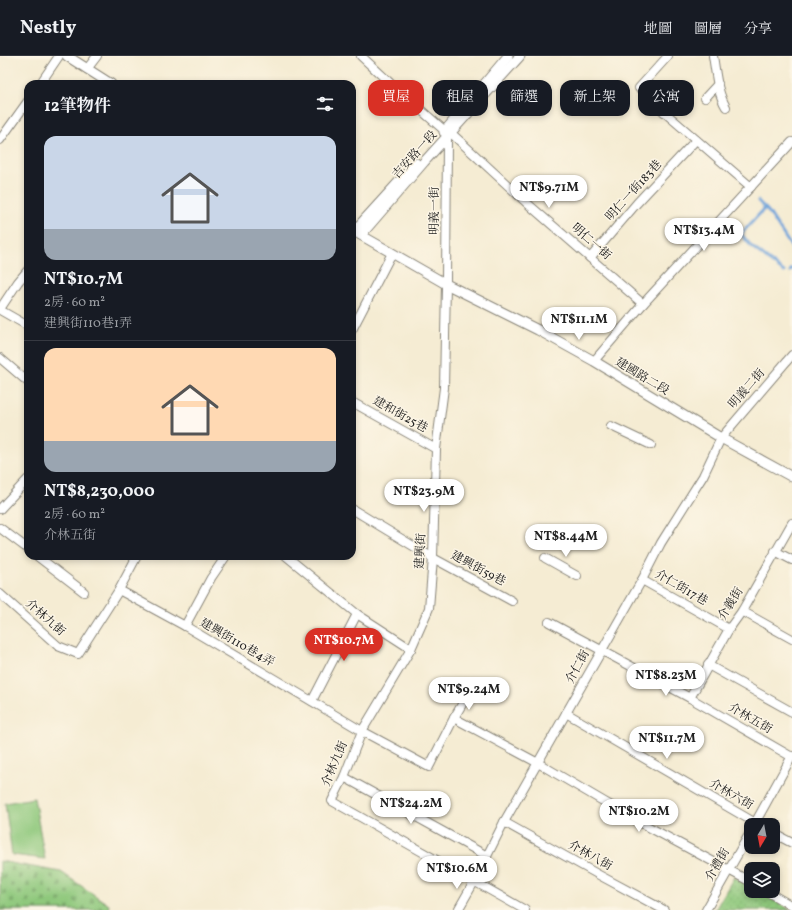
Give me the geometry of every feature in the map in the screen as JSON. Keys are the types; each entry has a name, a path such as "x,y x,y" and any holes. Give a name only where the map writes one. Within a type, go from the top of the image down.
{"street":[{"path":"43,80 60,56"},
{"path":"67,56 105,80"},
{"path":"87,69 97,56"},
{"name":"明仁一街","path":"362,56 390,83 643,304"},
{"name":"吉安路一段","path":"448,134 508,56"},
{"name":"吉安路一段","path":"356,232 424,162 520,56"},
{"path":"646,80 668,56"},
{"path":"713,56 722,102 726,107"},
{"path":"705,98 718,84"},
{"path":"0,140 24,107"},
{"path":"669,116 751,187"},
{"name":"明義一街","path":"446,284 448,134"},
{"name":"明仁一街183巷","path":"590,258 637,203 696,140"},
{"path":"594,361 643,304 792,142"},
{"name":"建國路二段","path":"356,232 446,284 538,330 594,361 721,438 792,477"},
{"path":"356,321 392,253"},
{"path":"24,275 0,309 24,324"},
{"name":"建興街","path":"362,731 411,649 429,608 433,558 436,449 444,388 446,284"},
{"name":"明義二街","path":"721,438 792,356"},
{"path":"0,358 24,379"},
{"name":"建和街25巷","path":"356,404 436,449"},
{"path":"611,426 651,445"},
{"name":"介仁街","path":"458,910 474,882 504,822 642,580 661,543 703,476 721,438"},
{"path":"0,509 24,483"},
{"path":"356,511 433,558"},
{"name":"介義街","path":"690,698 792,523"},
{"path":"0,528 24,546"},
{"path":"775,551 792,560"},
{"name":"建興街59巷","path":"433,558 512,600"},
{"path":"546,558 576,576"},
{"path":"42,560 84,592"},
{"path":"119,590 135,560"},
{"path":"184,626 211,578 223,560"},
{"path":"291,560 356,614 411,649"},
{"name":"介仁街17巷","path":"642,580 729,629"},
{"name":"建興街110巷4弄","path":"119,590 184,626 362,731 429,767 454,718"},
{"name":"介林九街","path":"0,594 58,646 78,654 119,590"},
{"path":"742,611 792,639"},
{"path":"312,701 356,614"},
{"name":"介林五街","path":"549,622 690,698 792,757"},
{"path":"708,665 792,712"},
{"path":"468,694 454,718 538,763 632,818 744,878"},
{"name":"介林六街","path":"566,713 746,818"},
{"name":"介林九街","path":"362,731 344,777 332,801 526,910"},
{"path":"759,818 792,757"},
{"path":"344,777 487,856"},
{"name":"介林八街","path":"504,822 664,910"},
{"path":"780,837 792,843"},
{"name":"介禮街","path":"706,910 744,844"},
{"path":"778,898 792,906"}],"green space":[{"path":"34,798 45,859 12,855 5,803"},
{"path":"0,861 61,872 109,905 108,910 0,910"},
{"path":"734,877 744,883 744,898 770,898 791,910 715,910"}],"waterway":[{"path":"758,201 768,211 792,248"},
{"path":"765,208 741,234 752,247 784,272"}]}
